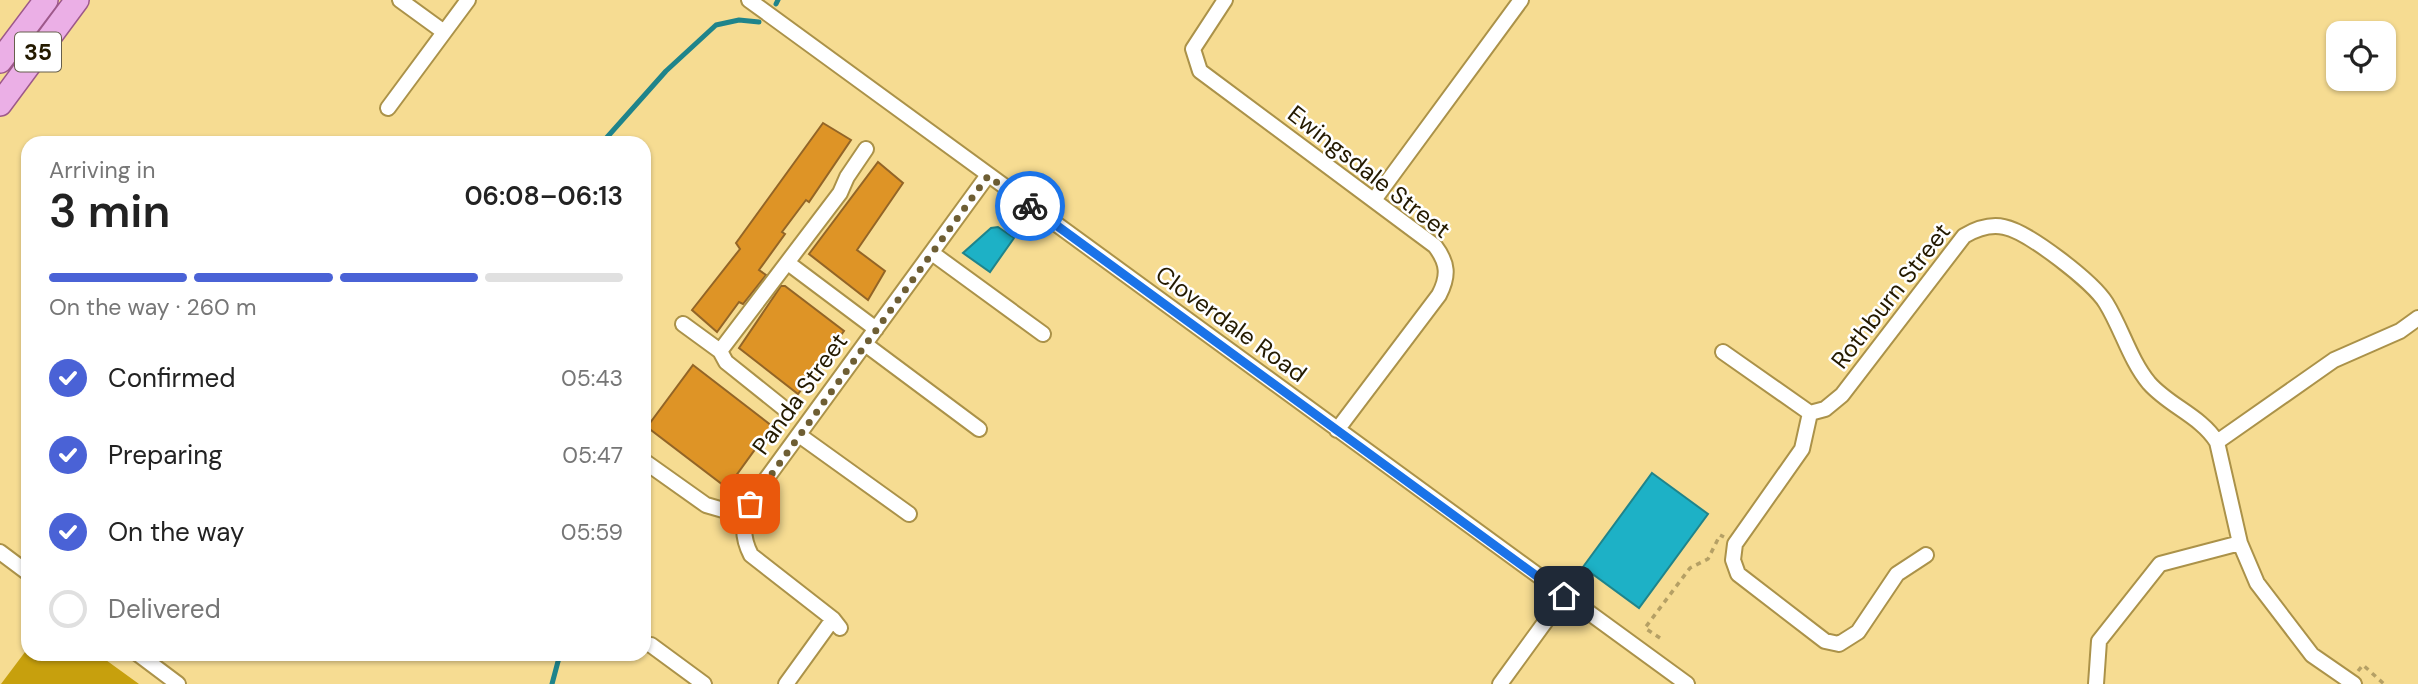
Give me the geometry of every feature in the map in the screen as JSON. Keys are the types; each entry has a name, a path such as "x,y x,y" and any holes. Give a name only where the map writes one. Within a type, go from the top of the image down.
{"main road":[{"name":"35","path":"0,61 46,0"},
{"name":"35","path":"0,104 77,0"}],"street":[{"path":"400,0 444,32"},
{"path":"388,108 468,0"},
{"name":"Cloverdale Road","path":"749,0 1686,684"},
{"name":"Ewingsdale Street","path":"1225,0 1193,49 1195,63 1200,71 1435,246 1446,264 1445,283 1337,430"},
{"path":"1374,200 1521,0"},
{"path":"720,351 840,193 866,149"},
{"name":"Panda Street","path":"744,516 756,493 988,176"},
{"name":"Rothburn Street","path":"1810,412 1825,409 1842,395 1954,246 1973,231 1995,226 2016,231 2094,288 2106,302 2141,373 2151,386 2209,429 2217,442"},
{"path":"932,253 1043,334"},
{"path":"788,264 876,329"},
{"path":"2354,684 2312,655 2281,618 2257,583 2240,542 2217,442 2334,360 2400,331 2418,318"},
{"path":"683,324 720,351 726,362 786,410"},
{"path":"865,344 979,429"},
{"path":"1723,352 1810,412 1802,449 1735,544 1733,560 1743,580 1825,641 1839,644 1858,632 1897,574 1926,555"},
{"path":"799,435 909,514"},
{"path":"651,466 706,505 744,516 745,543 751,555 836,623 786,684"},
{"path":"2096,684 2099,641 2160,564 2240,542"},
{"path":"0,552 21,568"},
{"path":"1500,684 1564,596"},
{"path":"651,645 704,684"},
{"path":"147,661 178,684"}],"path":[{"path":"1660,638 1644,628 1690,568 1704,563 1720,536 1735,544"}],"shaded area":[{"path":"21,657 21,661 107,661 139,684 1,684"}],"water":[{"path":"998,227 1014,238 990,272 963,253 991,228"},
{"path":"1652,473 1708,514 1639,608 1583,567"}],"building":[{"path":"823,123 851,140 809,202 806,200 782,232 785,234 759,270 766,275 743,304 739,302 717,332 692,310 740,249 736,243"},
{"path":"878,162 903,183 857,250 885,271 868,300 809,254"},
{"path":"781,286 785,286 844,331 798,394 739,348"},
{"path":"693,365 772,426 727,488 651,430 651,422"}],"waterway":[{"path":"776,4 778,0"},
{"path":"608,136 666,71 716,25 739,20 759,22"},
{"path":"552,684 558,661"}],"way so far":[{"path":"750,504 988,176 1030,206"}],"route":[{"path":"1030,206 1564,596"}]}
